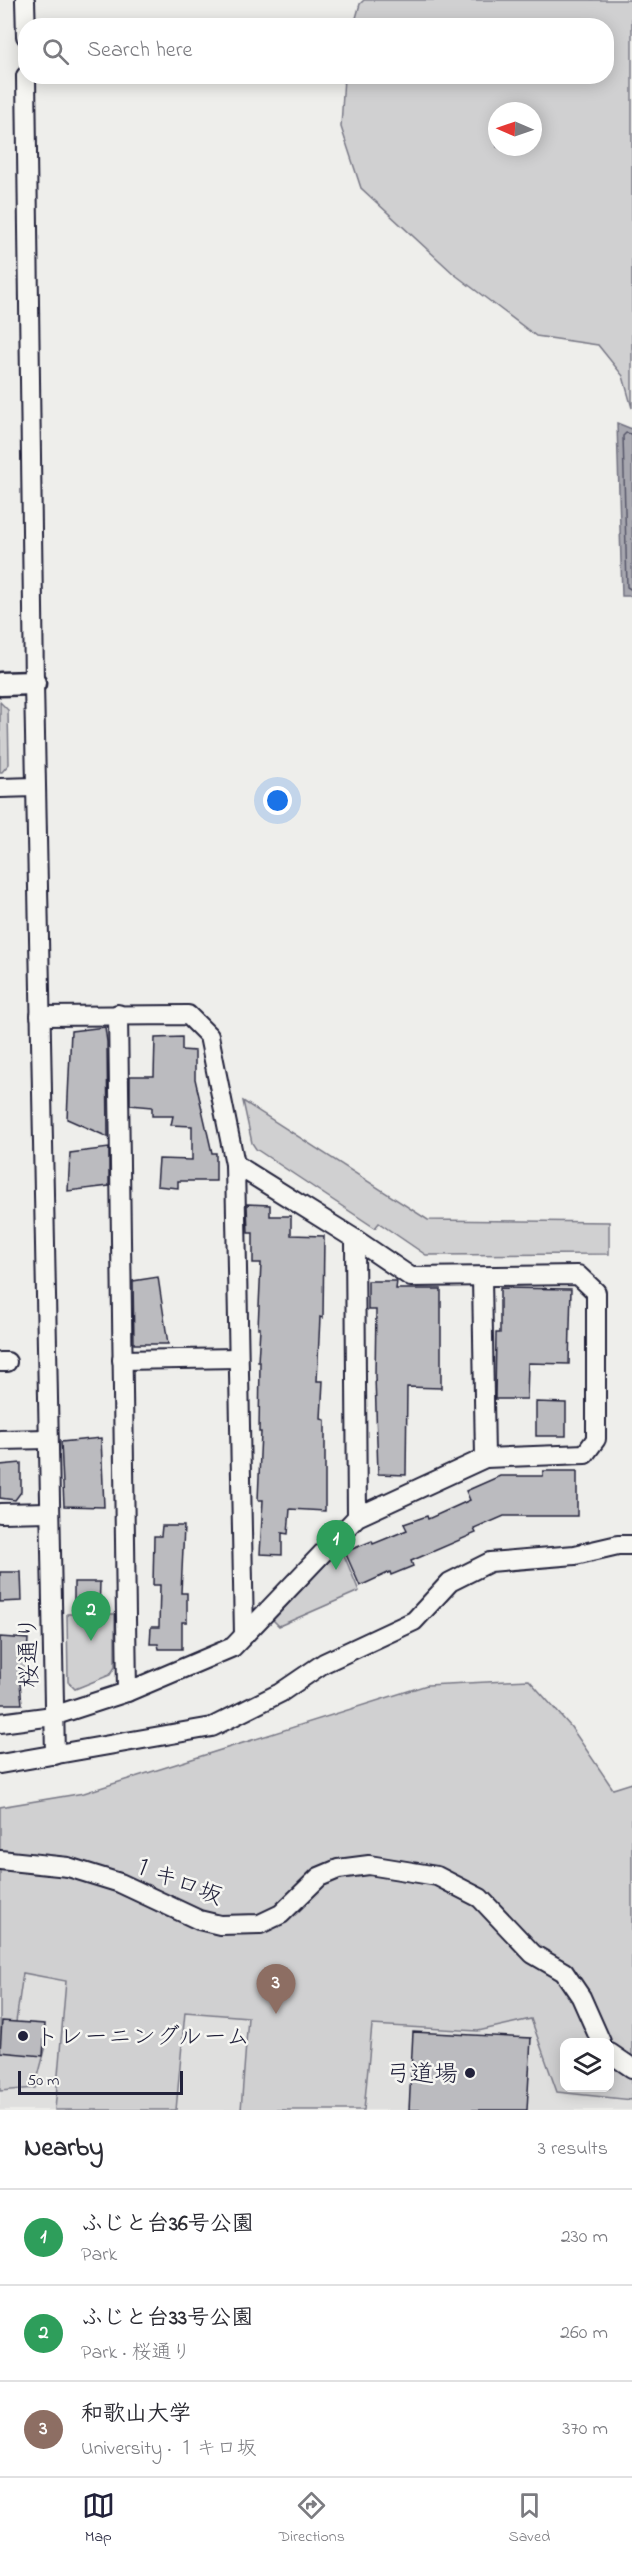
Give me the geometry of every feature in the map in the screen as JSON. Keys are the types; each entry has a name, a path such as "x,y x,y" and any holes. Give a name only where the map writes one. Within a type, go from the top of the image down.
{"street":[{"path":"25,0 26,18"},
{"name":"桜通り","path":"26,84 35,787 55,1755"},
{"path":"0,684 34,683"},
{"path":"0,788 35,787"},
{"path":"118,1014 127,1692"},
{"path":"40,1016 188,1015 209,1036 235,1164 244,1635"},
{"path":"0,1723 53,1716 127,1692 233,1647 357,1517 485,1458 585,1454 596,1439 596,1292 579,1275 411,1278 355,1239 235,1164"},
{"path":"355,1239 357,1517"},
{"path":"482,1277 485,1458"},
{"path":"122,1360 238,1358"},
{"path":"0,1440 48,1439"},
{"path":"0,1513 50,1512"},
{"path":"0,1764 212,1727 280,1693 324,1663 414,1621 450,1582 490,1562 574,1555 618,1545 632,1545"},
{"name":"１キロ坂","path":"0,1860 68,1868 120,1884 200,1920 220,1924 260,1924 281,1914 319,1877 338,1869 369,1865 437,1876 480,1898 533,1954 564,1972 581,1996 599,2038"},
{"path":"614,2056 632,2068"}],"shaded area":[{"path":"364,0 632,0 632,408 623,376 598,345 536,336 454,274 361,188 341,127 344,84 614,84 614,18 356,18 360,4"},
{"path":"0,702 8,710 9,764 2,772 0,772"},
{"path":"243,1101 428,1220 609,1222 609,1254 426,1255 379,1223 375,1228 256,1149 252,1143"},
{"path":"341,1548 359,1591 279,1626 273,1620"},
{"path":"67,1614 115,1614 115,1667 110,1675 75,1689 68,1682"},
{"path":"529,1680 571,1727 613,1789 632,1783 632,2100 557,2092 531,2019 478,2031 372,2025 364,2110 241,2110 248,2017 185,2012 176,2110 55,2110 66,1981 23,1973 14,2036 46,2046 35,2088 0,2091 0,1807 84,1793 427,1685"},
{"path":"0,1940 532,1995 561,2038 560,2092 614,2092 614,2087 632,2086 632,2110 0,2110"}],"water":[{"path":"617,423 632,429 632,596 622,596"}],"building":[{"path":"105,1027 108,1137 67,1119 71,1031"},
{"path":"182,1037 182,1050 195,1051 195,1079 212,1153 216,1153 216,1181 178,1181 178,1188 157,1186 159,1159 192,1160 192,1126 171,1125 173,1116 152,1116 152,1107 130,1105 130,1076 154,1076 155,1038"},
{"path":"109,1148 109,1186 68,1191 70,1153"},
{"path":"247,1204 270,1205 270,1216 291,1216 291,1235 324,1236 323,1318 320,1317 317,1381 323,1381 321,1419 325,1420 325,1511 290,1509 288,1534 282,1533 282,1555 260,1554 263,1500 258,1500 261,1432 259,1432 260,1362 258,1362 260,1328 258,1328 261,1263 253,1263 253,1233 248,1233"},
{"path":"158,1277 168,1344 134,1344 133,1281"},
{"path":"368,1281 397,1281 396,1289 441,1289 441,1388 407,1387 406,1475 378,1474 375,1376 376,1310 368,1310"},
{"path":"500,1288 571,1289 569,1364 528,1363 527,1399 495,1399 496,1333 500,1333"},
{"path":"536,1402 566,1403 566,1436 536,1436"},
{"path":"101,1438 104,1507 64,1506 61,1442"},
{"path":"21,1463 21,1492 15,1500 0,1498 0,1465"},
{"path":"543,1471 577,1471 577,1516 504,1516 474,1529 476,1533 411,1561 413,1566 391,1575 390,1572 360,1586 345,1552 372,1541 373,1544 407,1530 404,1524 427,1516 428,1519 470,1500 466,1491 500,1476 543,1476"},
{"path":"162,1526 184,1526 181,1593 187,1593 187,1622 182,1622 182,1649 159,1649 158,1644 150,1644 151,1627 159,1627 160,1585 153,1585 154,1536 161,1536"},
{"path":"0,1572 21,1572 22,1601 0,1602"},
{"path":"74,1582 100,1582 99,1612 74,1612"},
{"path":"0,1637 28,1639 26,1672 19,1672 22,1704 0,1704"},
{"name":"トレーニングルーム","path":"2,2021 45,2024 43,2056 0,2052"},
{"name":"弓道場","path":"413,2032 531,2038 527,2110 409,2110"}],"place":[{"name":"ふじと台36号公園","path":"336,1570"},
{"name":"ふじと台33号公園","path":"91,1641"},
{"name":"和歌山大学","path":"276,2014"},
{"name":"トレーニングルーム","path":"23,2036"},
{"name":"弓道場","path":"470,2073"}]}
